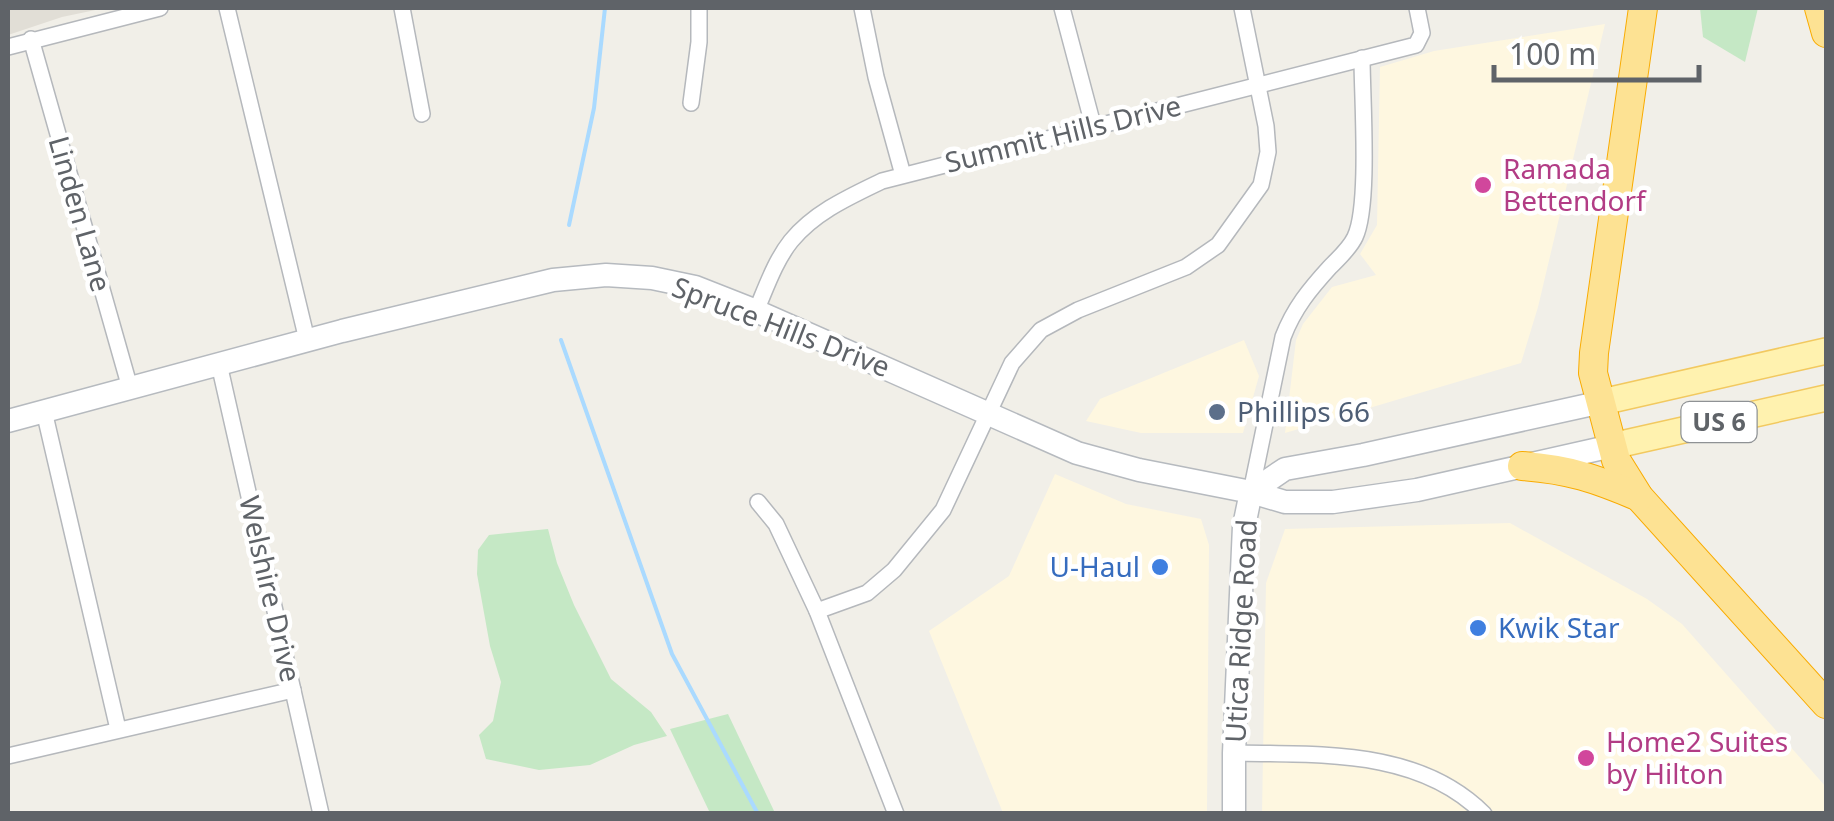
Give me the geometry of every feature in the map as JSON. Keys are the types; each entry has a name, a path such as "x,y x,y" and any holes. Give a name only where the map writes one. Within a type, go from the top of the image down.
{"highway":[{"path":"1642,8 1594,353 1593,373 1612,446 1616,460 1640,497 1826,704"},
{"path":"1819,8 1826,32"},
{"path":"1522,466 1601,480 1640,497"}],"main road":[{"name":"Spruce Hills Drive","path":"8,421 307,340 553,280 606,275 652,278 696,287 1077,453 1285,502 1333,502 1417,490 1826,398"},
{"path":"1251,492 1285,469 1826,351"},
{"name":"Utica Ridge Road","path":"1234,814 1244,526 1251,492"}],"street":[{"path":"8,47 160,8"},
{"path":"227,8 307,340"},
{"path":"402,8 422,114"},
{"path":"691,103 699,8"},
{"path":"862,8 903,175"},
{"path":"1062,8 1094,126"},
{"path":"817,610 867,593 894,570 943,510 1012,362 1041,330 1078,310 1186,267 1218,245 1261,185 1268,152 1266,126 1242,8"},
{"name":"Summit Hills Drive","path":"756,312 790,243 812,220 882,180 1416,45 1422,33 1416,8"},
{"name":"Linden Lane","path":"32,40 130,388"},
{"name":"Utica Ridge Road","path":"1251,492 1289,321 1297,306 1355,238 1359,224 1363,187 1362,58"},
{"name":"Welshire Drive","path":"218,364 321,814"},
{"path":"44,411 118,729"},
{"path":"758,502 776,524 817,610 896,814"},
{"path":"8,756 293,690"},
{"path":"1234,753 1349,756 1392,764 1456,789 1484,814"}],"shaded area":[{"path":"8,8 105,8 8,35"},
{"path":"1605,24 1538,307 1521,363 1285,433 1296,340 1303,324 1332,287 1376,275 1360,254 1377,225 1380,67 1434,51"},
{"path":"1244,340 1259,376 1243,433 1141,433 1086,421 1100,399"},
{"path":"1055,474 1126,504 1201,519 1209,545 1207,813 1003,813 929,631 1009,576"},
{"path":"1510,523 1647,599 1682,624 1826,787 1826,814 1262,814 1266,583 1285,529"}],"green space":[{"path":"1700,8 1758,8 1745,62 1703,37"},
{"path":"548,529 574,605 611,679 651,712 667,736 634,745 590,765 539,770 486,759 479,735 493,721 501,682 477,574 478,550 489,535"},
{"path":"728,714 775,813 710,813 670,729"}],"waterway":[{"path":"569,225 594,108 605,8"},
{"path":"561,340 672,654 758,814"}],"place":[{"name":"Ramada Bettendorf","path":"1483,185"},
{"name":"Phillips 66","path":"1217,412"},
{"name":"U-Haul","path":"1160,567"},
{"name":"Kwik Star","path":"1478,628"},
{"name":"Home2 Suites by Hilton","path":"1586,758"}]}
